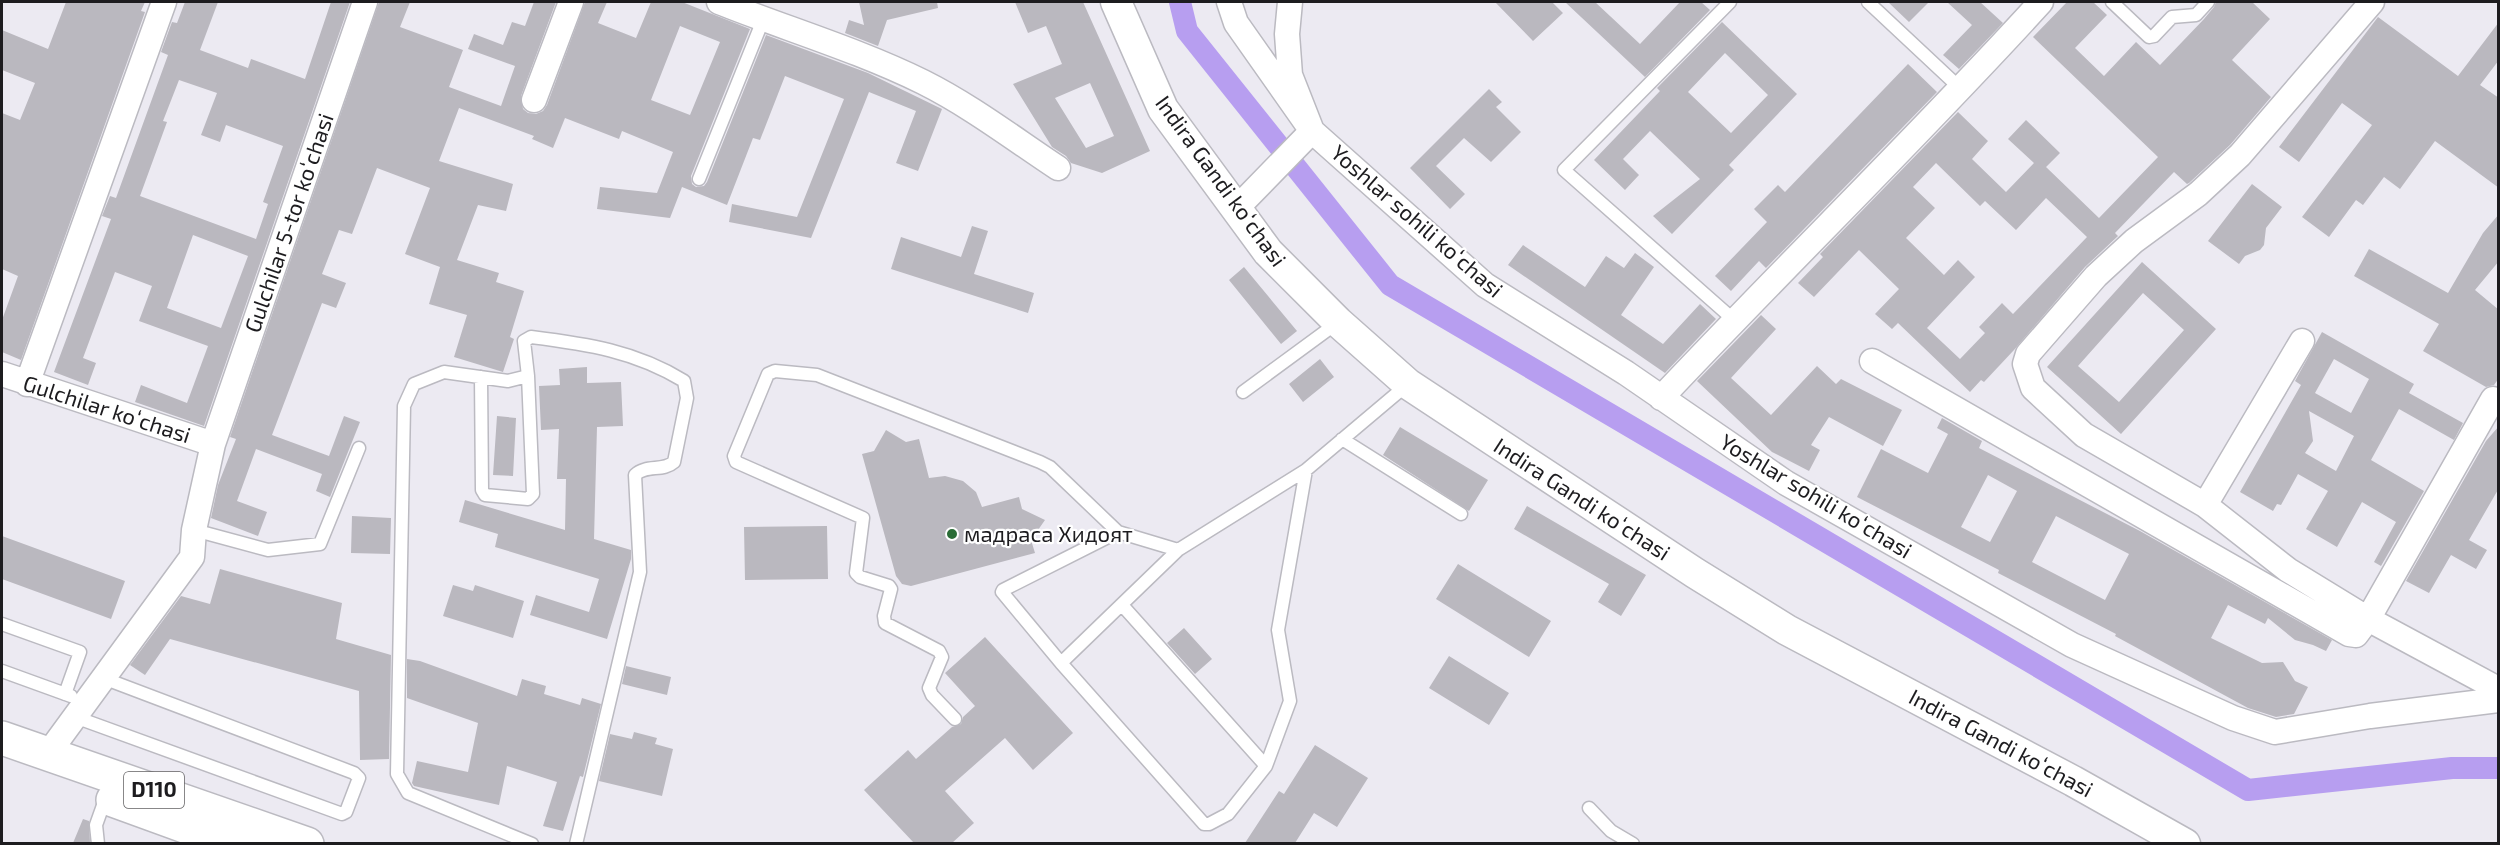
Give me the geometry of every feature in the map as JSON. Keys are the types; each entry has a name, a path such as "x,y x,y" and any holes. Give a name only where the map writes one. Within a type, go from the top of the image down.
{"main road":[{"name":"D110","path":"2,738 47,755 234,837"},
{"name":"D110","path":"2,760 106,797 234,837 307,843"}],"street":[{"path":"27,384 164,2"},
{"name":"Gulchilar 5-tor koʻchasi","path":"47,755 75,704 103,678 192,557 194,530 213,444 365,2"},
{"path":"534,100 571,2"},
{"path":"719,2 763,20 798,30 923,82 970,109 1058,168"},
{"name":"Indira Gandi koʻchasi","path":"1116,2 1163,109 1247,199 1268,252 1338,322 1408,384 1695,573 1787,630 2073,781 2185,843"},
{"name":"Yoshlar sohili koʻchasi","path":"1228,2 1236,23 1312,131 1485,285 1661,398 1786,483 2072,645 2254,726 2275,732 2348,719 2499,700"},
{"path":"1247,199 1312,131 1290,75 1287,34 1290,2"},
{"path":"1661,398 1734,320 1962,89 2041,2"},
{"path":"2372,2 2240,154 2198,194 2134,241 2096,276 2028,354 2025,364 2033,388 2084,435 2205,505 2288,570 2368,619 2499,689"},
{"path":"2205,505 2302,341"},
{"path":"1872,361 2349,634 2356,634 2368,619 2493,399"},
{"name":"Gulchilar koʻchasi","path":"2,374 213,444"}],"lane":[{"path":"1730,2 1564,170 1734,320"},
{"path":"1868,2 1962,89"},
{"path":"2112,2 2149,37 2154,36 2172,17 2196,15 2208,2"},
{"path":"699,178 763,20"},
{"path":"1243,392 1338,322"},
{"path":"481,376 482,490 485,495 528,499 533,494 528,376 524,341 531,337 593,345 658,365 684,381 687,398 674,462 669,467 640,470 635,475 640,572 576,843"},
{"path":"955,719 932,695 929,687 942,657 939,651 885,623 884,616 891,589 889,586 860,578 856,573 863,518 736,462 734,456 768,374 775,370 817,375 1040,462 1050,467 1118,532 1178,550"},
{"path":"528,376 508,381 444,372 414,384 404,406 398,774 408,793 532,843"},
{"path":"1061,663 1178,550 1306,470 1408,384"},
{"path":"1342,439 1461,514"},
{"path":"194,530 268,550 320,544 359,448"},
{"path":"1118,532 1002,592 1061,663 1204,824 1209,824 1227,814 1266,766 1290,701 1278,630 1306,470"},
{"path":"1122,605 1266,766"},
{"path":"2,624 80,652 75,704"},
{"path":"2,671 75,704 342,814 346,812 359,778 354,773 103,678"},
{"path":"98,843 96,825 106,797"},
{"path":"1589,808 1611,831 1633,843"}],"building":[{"path":"66,2 145,2 141,11 145,12 21,360 2,352 2,320 18,276 2,269 2,113 20,120 35,83 2,70 2,30 48,49"},
{"path":"185,2 218,2 200,50 248,68 251,59 305,79 331,2 350,2 204,426 135,402 141,385 187,403 208,346 139,321 152,286 115,272 83,358 96,363 88,385 54,372 111,219 102,216 110,196 116,198 168,55 161,52 172,22 177,23","holes":["179,80 217,93 201,135 220,142 226,125 283,146 263,202 268,204 256,239 140,196 167,122 163,121","193,235 248,256 221,328 167,308"]},
{"path":"379,2 410,2 400,27 463,50 449,87 501,106 515,66 468,49 474,34 503,45 512,22 525,26 534,2 556,2 521,96 523,109 528,113 536,114 543,111 547,105 585,2 607,2 598,23 636,38 651,2 682,2 750,29 691,176 692,184 696,187 704,186 707,182 766,35 868,73 942,109 918,171 896,163 916,111 869,92 811,238 729,222 732,204 797,217 844,99 785,76 760,140 753,138 727,205 682,187 670,218 597,209 600,187 657,193 673,152 622,131 619,139 565,118 553,148 532,139 534,136 459,108 439,161 513,184 506,211 478,205 457,260 499,273 496,282 524,291 510,337 514,339 503,372 454,357 467,315 429,304 440,267 405,254 430,188 377,168 352,234 339,230 322,274 346,283 336,308 322,303 272,435 329,456 344,416 360,422 330,497 316,491 322,474 256,449 237,501 267,512 258,536 211,518 218,485 236,439 230,437","holes":["680,26 720,42 690,115 651,100"]},
{"path":"859,2 937,2 938,8 887,20 878,46 845,33 849,20 864,25"},
{"path":"1015,2 1083,2 1150,151 1102,173 1071,163 1066,156 1052,147 1013,84 1062,64 1046,26 1028,33","holes":["1090,83 1114,136 1086,148 1055,98"]},
{"path":"1495,2 1552,2 1563,13 1533,41"},
{"path":"1565,2 1595,2 1640,44 1680,2 1701,2 1710,10 1645,77"},
{"path":"1888,2 1929,2 1909,22"},
{"path":"1947,2 1980,2 2003,23 1959,69 1943,55 1972,25"},
{"path":"2067,2 2093,2 2107,15 2075,48 2104,76 2136,42 2160,65 2204,19 2216,2 2252,2 2270,19 2232,60 2271,97 2230,145 2189,183 2187,184 2174,172 2115,233 2118,236 2085,267 2014,350 1984,382 1981,380 1970,392 1898,323 1892,329 1875,314 1899,289 1859,250 1814,297 1798,283 1823,257 1820,254 1958,112 1988,141 1972,159 2006,192 2034,163 2008,139 2026,120 2060,153 2046,167 2099,218 2158,157 2033,37","holes":["1936,163 1980,206 1985,201 2016,230 2046,198 2087,237 2013,314 2002,303 1979,327 1985,333 1960,359 1927,328 1975,277 1958,260 1944,275 1906,238 1935,208 1913,187"]},
{"path":"2378,17 2458,76 2499,22 2499,60 2480,85 2499,98 2499,188 2435,141 2400,189 2384,177 2363,205 2356,200 2329,237 2302,217 2372,125 2342,103 2299,162 2279,147"},
{"path":"1722,22 1797,94 1729,165 1734,170 1672,234 1653,216 1700,179 1650,131 1623,159 1639,175 1625,190 1594,160 1660,91 1657,88","holes":["1725,53 1768,95 1731,133 1688,92"]},
{"path":"1908,64 1937,92 1766,268 1759,261 1731,291 1715,276 1767,222 1754,209 1778,185 1785,192"},
{"path":"1489,89 1502,102 1496,107 1521,132 1491,162 1464,138 1436,166 1465,194 1450,209 1410,168"},
{"path":"2252,184 2282,207 2266,228 2264,245 2260,250 2245,256 2239,264 2208,241"},
{"path":"2499,214 2499,261 2475,290 2499,310 2499,378 2494,385 2486,387 2423,351 2439,324 2354,276 2369,249 2448,293 2483,233"},
{"path":"972,226 988,231 974,274 1034,293 1028,313 891,269 901,237 961,257"},
{"path":"1523,245 1585,287 1606,256 1624,268 1635,253 1654,267 1621,315 1663,344 1700,304 1716,319 1665,373 1508,265"},
{"path":"2142,262 2216,329 2121,434 2047,367","holes":["2143,293 2184,330 2119,402 2078,366"]},
{"path":"1244,267 1297,331 1281,344 1229,280"},
{"path":"1761,315 1776,329 1731,378 1771,415 1817,366 1836,384 1841,379 1902,410 1883,446 1829,417 1811,445 1820,450 1809,471 1772,452 1697,381"},
{"path":"2322,332 2414,384 2409,393 2463,423 2454,440 2399,409 2371,460 2424,491 2381,566 2374,562 2396,522 2362,502 2337,547 2306,529 2328,491 2298,474 2281,505 2277,504 2273,511 2240,492 2301,385 2295,381","holes":["2334,359 2369,379 2351,413 2315,393","2309,411 2354,436 2336,471 2305,453 2313,441"]},
{"path":"1320,359 1334,377 1303,402 1289,384"},
{"path":"587,367 587,383 621,382 623,426 597,427 594,539 631,550 631,559 607,639 530,615 536,595 589,612 599,579 495,547 498,534 459,522 465,500 565,530 566,479 557,479 559,429 541,430 539,386 560,385 559,369"},
{"path":"497,416 516,418 513,476 493,475"},
{"path":"1942,418 1982,441 1979,448 2140,531 2332,640 2326,651 2295,640 2268,618 2265,624 2228,605 2211,638 2262,663 2283,662 2295,681 2308,687 2294,714 2276,717 2248,708 2115,636 2116,634 1998,573 1999,570 1857,497 1881,449 1928,473 1948,434 1937,428","holes":["1988,475 2017,491 1990,542 1961,527","2056,516 2129,554 2105,600 2032,562"]},
{"path":"2499,426 2499,488 2469,540 2487,550 2476,569 2451,555 2429,593 2406,581 2486,441"},
{"path":"1400,427 1488,480 1469,511 1383,455"},
{"path":"886,430 906,442 919,439 929,478 945,476 963,481 976,492 982,507 1019,497 1022,509 1045,520 1031,540 1035,553 911,586 902,584 896,576 862,454 874,451"},
{"path":"1527,506 1646,575 1621,616 1598,602 1609,584 1514,529"},
{"path":"352,516 391,518 390,554 351,553"},
{"path":"827,526 828,579 745,580 744,527"},
{"path":"2,536 125,581 111,619 2,579"},
{"path":"1458,564 1551,621 1529,657 1436,599"},
{"path":"220,569 342,603 336,639 391,655 389,759 360,760 359,691 170,639 145,675 130,665 181,596 210,604"},
{"path":"453,585 473,591 475,585 524,601 513,638 443,616"},
{"path":"1184,628 1212,659 1195,674 1167,643"},
{"path":"985,637 1073,733 1033,770 1005,738 945,791 974,823 952,843 914,843 864,790 908,750 916,759 952,727 961,724 963,717 975,706 945,673"},
{"path":"1449,656 1509,693 1489,725 1429,688"},
{"path":"407,659 420,661 517,696 522,679 546,686 544,694 580,705 582,698 601,704 583,777 580,776 563,831 543,826 557,782 507,766 499,805 414,786 412,783 417,761 468,772 478,723 407,698"},
{"path":"626,666 671,677 667,695 622,684"},
{"path":"634,732 657,738 655,744 673,749 662,796 599,781 610,734 632,739"},
{"path":"1315,745 1368,778 1337,827 1314,813 1295,843 1245,843 1279,791 1284,794"},
{"path":"83,819 89,821 90,843 73,843"}],"waterway":[{"path":"1180,2 1187,31 1390,285 2248,790 2452,768 2498,768"}],"place":[{"name":"мадраса Хидоят","path":"952,534"}]}
